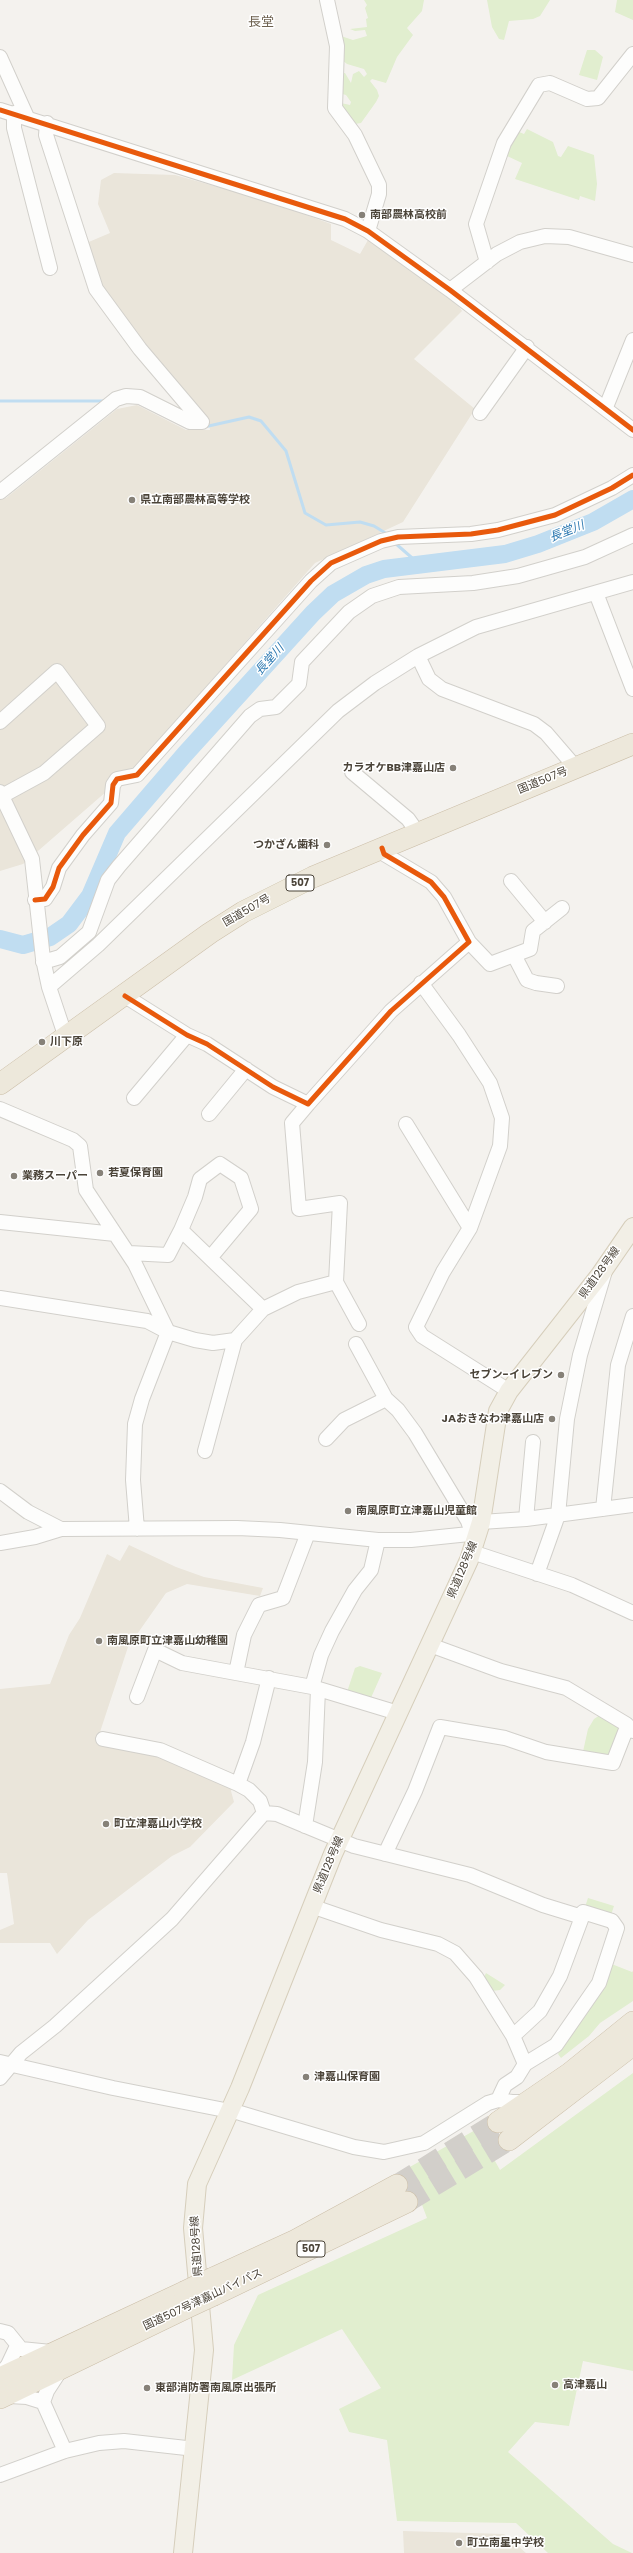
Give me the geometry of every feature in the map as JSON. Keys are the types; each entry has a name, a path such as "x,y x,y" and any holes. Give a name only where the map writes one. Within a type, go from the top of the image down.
{"highway":[{"name":"国道507号","path":"0,1082 68,1036 210,933 243,912 313,877 633,744"},
{"path":"498,2122 570,2073 633,2022"},
{"path":"510,2140 633,2045"},
{"name":"国道507号津嘉山バイパス","path":"1,2391 59,2360 214,2286 296,2240 402,2193"}],"main road":[{"name":"県道128号線","path":"184,2553 195,2448 204,2336 193,2228 195,2198 202,2171 260,2040 311,1906 472,1552 496,1417 509,1391 608,1263 633,1227"}],"street":[{"path":"328,0 338,46 335,108 354,136 378,185 379,194 368,231"},
{"path":"487,262 476,224 504,143 539,85 550,83 588,99 598,98 633,54"},
{"path":"0,57 21,115 14,128 50,268"},
{"path":"0,110 47,123 178,168 345,219 368,231 450,290 606,407 633,430"},
{"path":"0,492 116,399 126,396 140,397 190,422 202,422 140,349 96,289 46,135 47,123"},
{"path":"450,290 487,262 520,242 545,236 570,237 633,255"},
{"path":"606,407 633,340"},
{"path":"480,413 527,347"},
{"path":"36,902 45,899 53,887 59,868 83,835 111,803 113,785 117,779 136,775 311,581 331,564 346,555 391,538 471,534 498,530 555,515 612,488 633,475"},
{"path":"43,961 60,957 89,932 108,880 119,866 250,716 260,709 276,707 299,684 302,662 349,612 372,596 399,587 473,583 518,576 585,557 629,542"},
{"path":"49,987 98,945 338,711 418,656 476,627 633,582"},
{"path":"596,593 633,688"},
{"path":"418,656 429,679 442,689 534,724 546,733 571,762 572,769"},
{"path":"0,722 57,671 98,726 44,773 1,795 32,859 43,961 49,987 63,1029 68,1036"},
{"path":"352,772 408,820 418,833"},
{"path":"382,848 384,854 432,882 444,897 469,942 490,964 530,949 533,932 562,908"},
{"path":"511,881 545,922"},
{"path":"359,1324 336,1282 340,1203 299,1209 292,1123 391,1011 469,942"},
{"path":"514,955 527,980 536,984 557,986"},
{"path":"421,984 459,1035 490,1084 502,1118 500,1146 470,1228 443,1272 416,1327 422,1336 509,1391"},
{"path":"124,996 187,1036 207,1044 246,1070 308,1104"},
{"path":"134,1098 187,1036"},
{"path":"209,1114 246,1070"},
{"path":"0,1109 74,1140 80,1146 86,1190 129,1253 168,1332 142,1399 135,1424 133,1480 137,1529"},
{"path":"406,1124 470,1228"},
{"path":"129,1253 168,1255 181,1230 195,1197 200,1179 220,1164 241,1178 251,1209 210,1258"},
{"path":"0,1222 115,1234"},
{"path":"181,1230 263,1309"},
{"path":"537,1574 558,1515 567,1419 580,1356 608,1263"},
{"path":"205,1451 235,1340 263,1309 298,1292 336,1282"},
{"path":"0,1298 146,1321 168,1332 194,1340 213,1343 235,1340"},
{"path":"603,1509 618,1365 633,1316"},
{"path":"356,1344 386,1399 398,1410 415,1433 468,1521 477,1530"},
{"path":"326,1439 344,1420 386,1399"},
{"path":"526,1519 533,1442"},
{"path":"0,1491 28,1512 61,1529"},
{"path":"0,1543 35,1537 61,1529 238,1528 378,1540 411,1540 477,1530 526,1519 633,1504"},
{"path":"236,1673 244,1635 259,1605 283,1598 308,1533"},
{"path":"305,1826 315,1762 315,1688 321,1655 332,1631 355,1590 371,1570 378,1540"},
{"path":"472,1552 572,1585 633,1613"},
{"path":"385,1854 410,1803 440,1726 505,1738 546,1752 613,1763 630,1729 610,1713 566,1688 494,1668 430,1645"},
{"path":"137,1697 155,1650 182,1663 269,1678 315,1688 398,1713"},
{"path":"238,1784 253,1742 269,1678"},
{"path":"103,1739 160,1750 238,1784 249,1790 260,1801 264,1812"},
{"path":"264,1812 277,1814 340,1841 470,1875 543,1905 582,1917 560,1976 540,2011 513,2036"},
{"path":"0,2078 6,2063 55,2026 172,1919 264,1812"},
{"path":"311,1906 349,1920 446,1947 464,1963 476,1977 513,2036 525,2064"},
{"path":"498,2100 505,2085 517,2078 525,2064 556,2045 598,1983 617,1928 612,1921 583,1912"},
{"path":"6,2063 113,2088 229,2111 354,2147 384,2152 424,2143 488,2103 498,2100 512,2102 529,2101"},
{"path":"0,2331 8,2333 17,2346 31,2352 59,2360 44,2402 66,2451"},
{"path":"0,2375 8,2365 17,2346"},
{"path":"1,2391 27,2396 44,2402"},
{"path":"0,2475 66,2451 98,2443 124,2441 195,2448"}],"shaded area":[{"path":"114,173 175,175 268,201 331,224 331,240 360,254 368,240 454,299 462,311 414,359 475,409 403,522 315,563 138,764 23,864 0,871 0,499 6,498 117,409 137,405 186,430 210,430 209,424 146,349 106,293 84,244 110,233 98,204 101,180"},
{"name":"町立津嘉山小学校","path":"129,1545 176,1567 204,1577 263,1588 260,1596 187,1584 166,1593 128,1647 100,1732 156,1744 234,1778 231,1791 234,1802 190,1847 172,1856 88,1920 57,1954 50,1943 0,1943 0,1930 14,1924 7,1873 0,1873 0,1689 50,1684 69,1635 80,1618 107,1554 120,1561"},
{"name":"町立南星中学校","path":"403,2531 504,2534 526,2553 404,2553"}],"green space":[{"path":"364,0 424,0 422,11 407,28 413,35 397,57 386,83 372,79 370,81 377,90 379,96 361,123 355,124 343,117 341,103 350,105 351,102 346,95 339,93 341,73 345,73 351,83 353,74 359,71 364,77 367,74 364,69 347,64 342,60 341,36 353,40 367,36 365,30 355,31 350,29 367,27 366,19 368,18 365,8 367,5"},
{"path":"487,0 550,0 540,16 533,19 509,21 504,40 499,39 492,27"},
{"path":"617,0 633,0 633,20 615,12"},
{"path":"587,50 595,50 603,57 597,80 579,75"},
{"path":"527,129 553,142 558,156 561,157 568,146 594,155 597,184 595,201 580,196 579,200 515,179 522,163 505,155 517,131 524,134"},
{"path":"360,1666 382,1673 370,1700 347,1692 355,1668"},
{"path":"600,1715 621,1727 610,1759 582,1756 588,1729 594,1719"},
{"path":"588,1898 614,1906 610,1918 584,1910"},
{"path":"609,1963 632,1972 633,1971 633,2001 600,2023 589,2036 561,2058 558,2054"},
{"path":"486,1973 505,1985 500,1990 492,1991 483,1979"},
{"path":"633,2073 633,2371 583,2361 569,2426 535,2422 508,2452 613,2544 632,2553 548,2553 516,2523 397,2521 387,2440 349,2432 339,2409 381,2388 342,2329 232,2380 234,2345 258,2295 427,2218 408,2168 477,2129 500,2170"}],"waterway":[{"path":"0,401 105,401"},
{"path":"204,427 249,417 261,421 286,451 305,513 326,525 360,522 374,526 387,534"},
{"name":"長堂川","path":"0,939 23,945 50,937 69,924 90,896 117,833 185,754 313,613 333,594 366,575 384,569 505,554 538,544 593,522 633,499"},
{"path":"395,543 419,564"}],"tunnel":[{"path":"397,2185 498,2122"},
{"path":"407,2202 509,2140"}],"cycle path":[{"path":"0,110 345,219 368,231 450,290 633,430"},
{"path":"35,900 45,899 53,887 59,868 83,835 111,803 113,785 117,779 137,775 311,581 331,563 381,541 398,537 471,534 498,530 555,515 612,488 633,475"},
{"path":"125,996 187,1035 207,1044 273,1087 308,1104 391,1011 469,942 444,897 431,882 384,854 382,848"}],"place":[{"name":"南部農林高校前","path":"362,215"},
{"name":"県立南部農林高等学校","path":"132,500"},
{"name":"カラオケBB津嘉山店","path":"453,768"},
{"name":"つかざん歯科","path":"327,845"},
{"name":"川下原","path":"42,1042"},
{"name":"若夏保育園","path":"100,1173"},
{"name":"業務スーパー","path":"14,1176"},
{"name":"セブン-イレブン","path":"561,1375"},
{"name":"JAおきなわ津嘉山店","path":"552,1419"},
{"name":"南風原町立津嘉山児童館","path":"348,1511"},
{"name":"南風原町立津嘉山幼稚園","path":"99,1641"},
{"name":"町立津嘉山小学校","path":"106,1824"},
{"name":"津嘉山保育園","path":"306,2077"},
{"name":"高津嘉山","path":"555,2385"},
{"name":"東部消防署南風原出張所","path":"147,2388"},
{"name":"町立南星中学校","path":"459,2543"}],"district":[{"name":"長堂","path":"261,23"}]}
